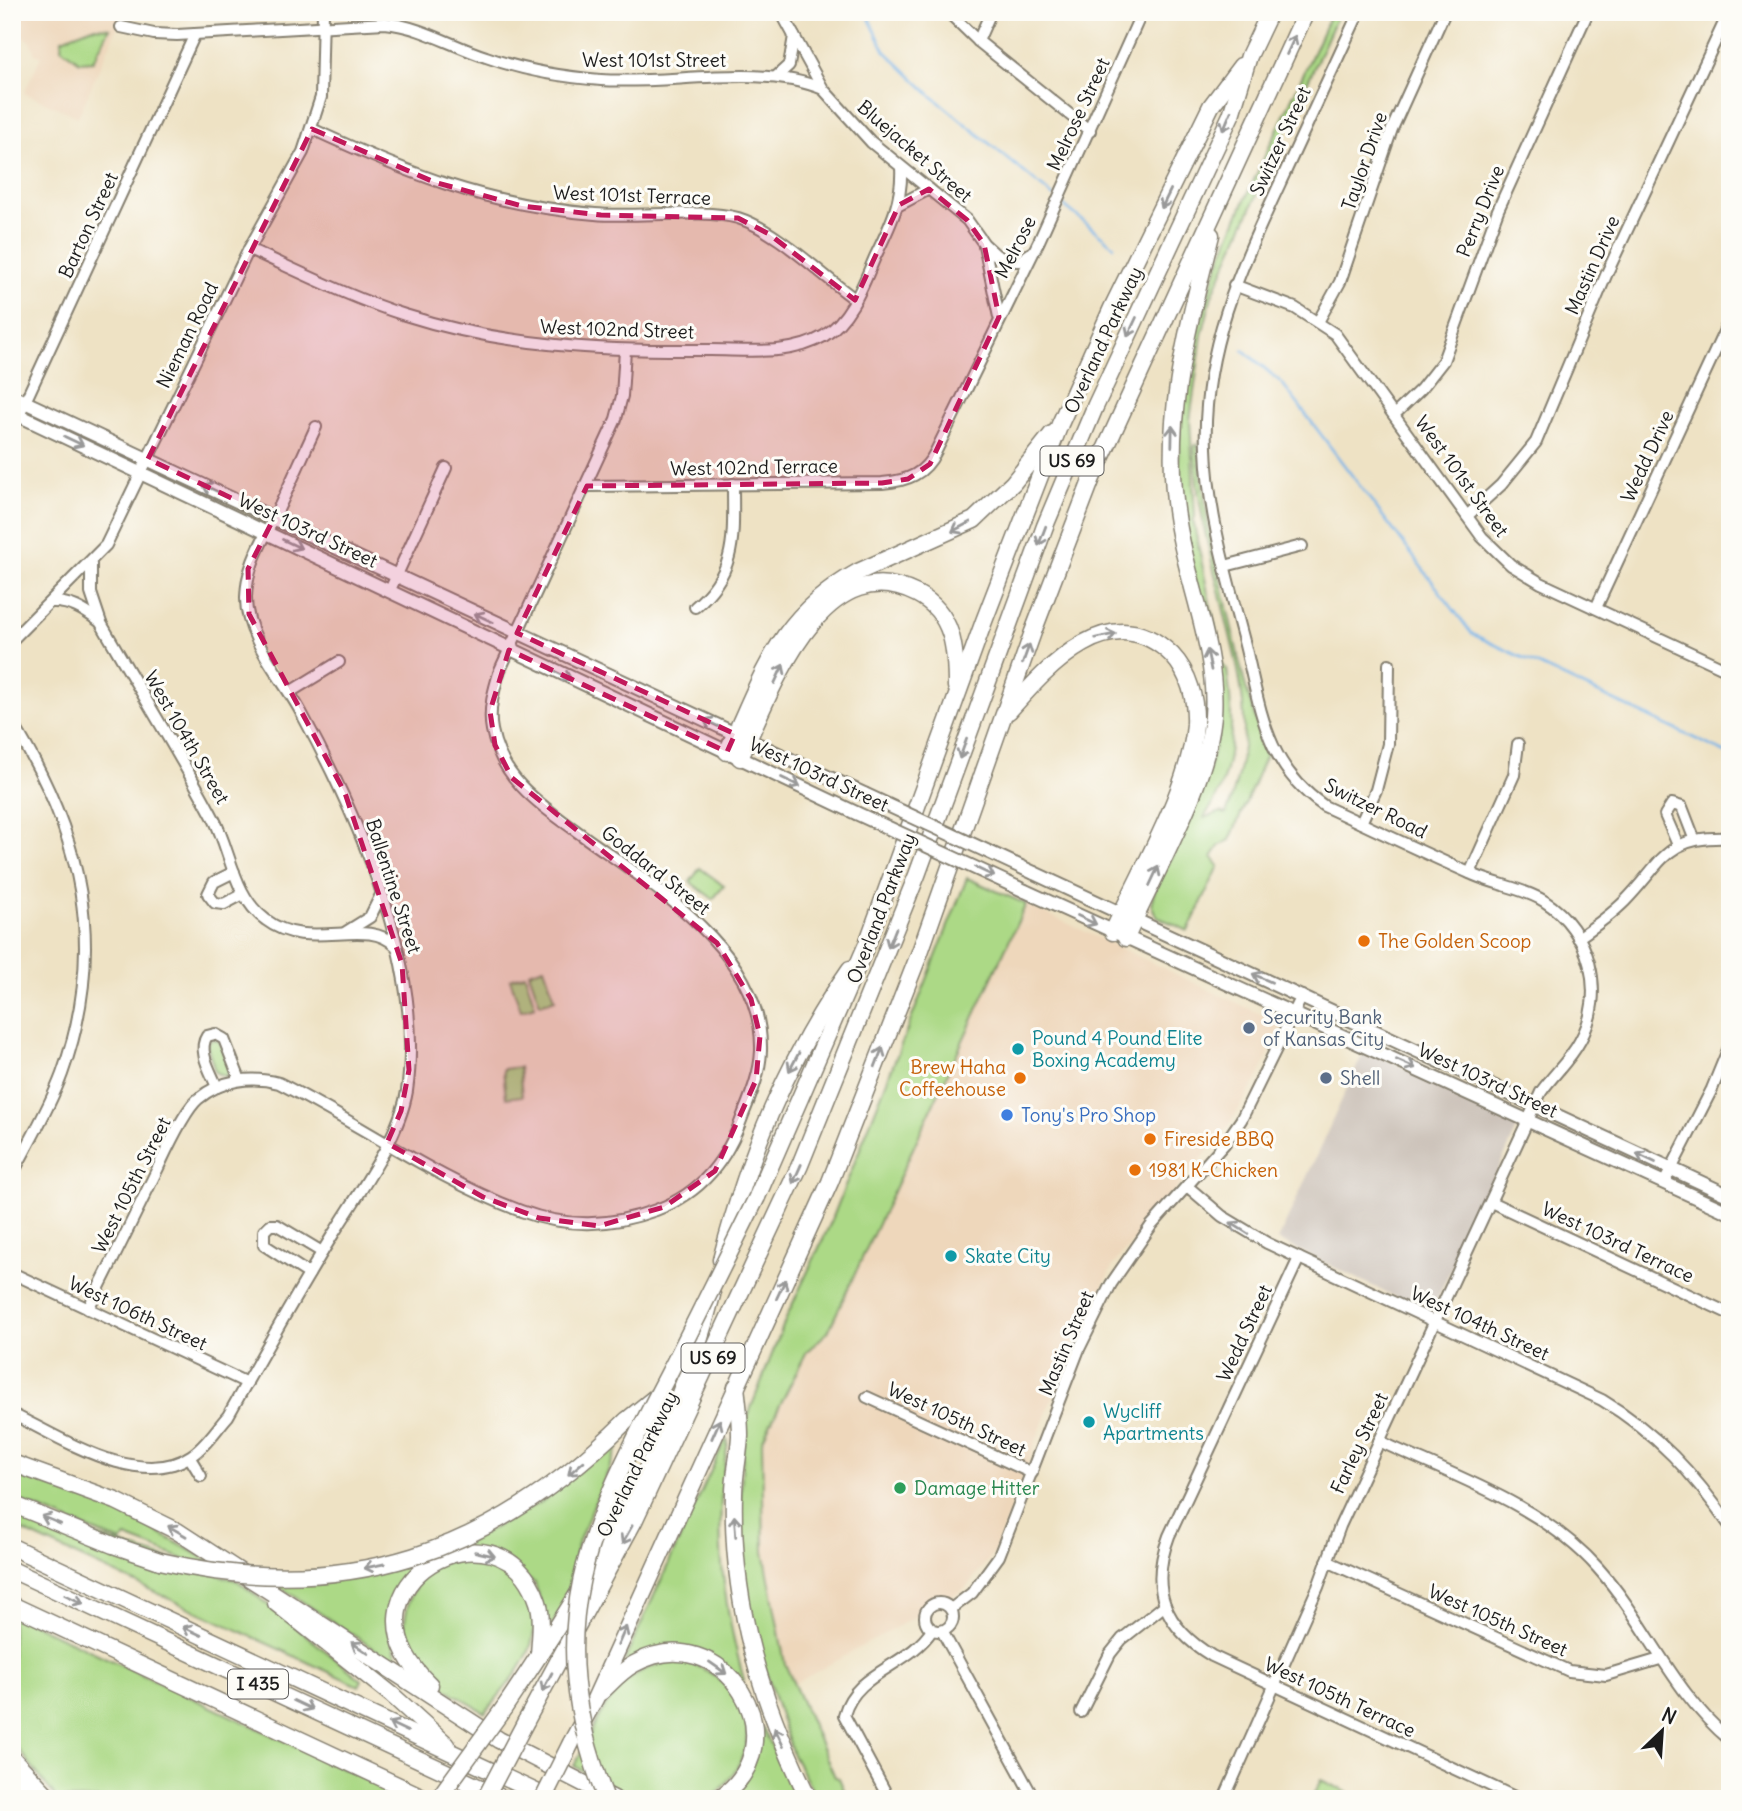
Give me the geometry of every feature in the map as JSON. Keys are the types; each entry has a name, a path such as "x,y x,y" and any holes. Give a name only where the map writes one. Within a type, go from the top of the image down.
{"highway":[{"name":"Overland Parkway","path":"485,1799 634,1521 736,1310 800,1165 917,875 1050,514 1095,407 1231,115 1249,56 1270,12"},
{"name":"US 69","path":"543,1799 595,1699 830,1182 920,952 1002,718 1092,478 1306,12"},
{"path":"606,1799 593,1765 578,1700 575,1671 576,1606 596,1523 615,1477 757,1196 867,944 956,698 1060,424 1112,308 1211,106 1249,56"},
{"path":"1127,917 1200,774 1212,723 1214,697 1209,658 1177,522 1172,431 1184,341 1221,196"},
{"path":"742,737 780,640 800,615 839,583 858,572 974,520 1013,483 1060,424"},
{"path":"733,755 805,630 835,603 874,586 909,590 926,599 943,617 956,649 956,698"},
{"path":"1002,718 1047,668 1070,651 1099,637 1121,633 1144,638 1161,646 1183,669 1195,707 1191,747 1179,787 1119,935"},
{"path":"438,1799 539,1657 632,1497 685,1384 702,1335 740,1191 760,1133 827,1002 867,944"},
{"path":"736,1385 740,1434 734,1493 735,1521 746,1630 776,1731 809,1799"},
{"path":"12,1504 160,1561 225,1573 296,1576 354,1570 429,1551 495,1523 548,1491 657,1396"},
{"path":"12,1462 145,1513 235,1567 539,1763 614,1799"},
{"name":"I 435","path":"12,1547 551,1799"},
{"path":"458,1713 414,1670 405,1658 397,1635 398,1612 405,1589 421,1569 431,1562 451,1553 472,1551 496,1556 516,1568 538,1602 541,1616 539,1657"},
{"path":"235,1567 392,1695 460,1756"},
{"name":"I 435","path":"12,1570 504,1799"},
{"path":"12,1605 427,1799"},
{"path":"595,1699 633,1664 662,1654 697,1656 727,1673 743,1692 748,1704 752,1716 753,1742 744,1773 718,1799"},
{"path":"12,1758 51,1799"},
{"path":"12,1766 29,1799"}],"main road":[{"name":"West 103rd Street","path":"12,396 1730,1196"},
{"name":"West 103rd Street","path":"16,414 856,813 1293,1016 1408,1064 1730,1213"}],"street":[{"name":"Nieman Road","path":"12,640 91,564 119,523 249,249 303,152 312,129 324,76 323,12"},
{"name":"Bluejacket Street","path":"781,12 823,89 856,126 901,167 967,220 984,244 996,255 1009,261 1020,261 1033,252"},
{"path":"948,12 978,41 1090,131"},
{"path":"978,41 991,12"},
{"name":"Melrose Street","path":"1062,191 1142,12"},
{"name":"Switzer Street","path":"1234,285 1359,12"},
{"name":"Taylor Drive","path":"1318,322 1340,282 1392,129 1445,12"},
{"name":"Perry Drive","path":"1395,414 1421,389 1443,361 1498,210 1588,12"},
{"name":"Mastin Drive","path":"1467,516 1514,471 1535,442 1607,273 1729,12"},
{"name":"West 101st Street","path":"121,27 154,34 195,34 401,24 487,58 526,69 589,79 638,81 777,76 823,89"},
{"name":"Barton Street","path":"12,430 16,414 25,402 195,34"},
{"path":"777,76 789,65 794,36"},
{"name":"West 101st Terrace","path":"312,129 434,183 522,206 601,215 717,215 738,218 769,234 855,299"},
{"path":"900,205 901,167"},
{"path":"900,205 929,189"},
{"name":"Melrose","path":"999,317 1062,191"},
{"name":"West 102nd Street","path":"249,249 359,298 433,323 539,344 625,350 792,348 810,343 832,330 846,316 900,205"},
{"name":"Bluejacket Street","path":"984,244 999,317"},
{"name":"West 101st Street","path":"1234,285 1296,308 1318,322 1348,348 1482,537 1511,565 1730,670"},
{"name":"Switzer Road","path":"1234,285 1213,355 1206,415 1210,494 1225,566 1268,736 1276,756 1307,794 1324,806 1470,873 1544,901 1569,923 1592,970 1592,1008 1580,1041 1541,1092 1535,1107"},
{"name":"West 102nd Terrace","path":"587,486 882,483 908,479 930,464 999,317"},
{"name":"Wedd Drive","path":"1596,608 1730,318"},
{"name":"Goddard Street","path":"450,1178 483,1197 540,1218 599,1226 636,1218 664,1208 698,1187 715,1171 735,1137 760,1066 760,1036 751,999 728,956 686,913 527,794 512,778 495,745 490,710 500,670 616,419 622,396 625,350"},
{"name":"Ballentine Street","path":"190,1458 228,1416 387,1143 401,1111 409,1070 408,1021 398,948 381,895 345,793 255,632 245,600 248,569 316,427"},
{"path":"390,590 446,468"},
{"path":"695,607 718,586 727,566 733,542 733,484"},
{"path":"1225,566 1302,546"},
{"name":"West 104th Street","path":"91,564 91,593 101,623 214,820 243,894 251,907 278,928 296,935 319,937 376,934 387,937 398,948"},
{"name":"West 104th Street","path":"51,602 62,601 76,606 101,623"},
{"path":"290,692 339,662"},
{"path":"1361,822 1384,768 1388,744 1389,664"},
{"path":"12,722 46,780 68,835 82,893 86,952 79,1016 71,1049 54,1095 12,1175"},
{"path":"1470,873 1514,775 1518,744"},
{"path":"1678,845 1665,815 1672,804 1682,807 1694,838"},
{"path":"1578,938 1624,902 1654,865 1678,845 1694,838 1730,838"},
{"path":"234,872 214,882 208,894 215,904 223,904 243,894"},
{"path":"340,934 358,927 370,917 381,895"},
{"name":"Mastin Street","path":"951,1609 972,1593 999,1556 1083,1339 1111,1284 1149,1228 1241,1120 1302,996"},
{"path":"217,1087 204,1055 202,1043 207,1036 215,1034 223,1039 240,1080"},
{"path":"1664,1183 1708,1098 1730,1045"},
{"name":"West 105th Street","path":"88,1309 175,1133 197,1100 217,1087 256,1077 279,1083 450,1178"},
{"name":"Farley Street","path":"1224,1799 1340,1525 1535,1107"},
{"name":"West 104th Street","path":"1187,1186 1240,1229 1602,1400 1626,1414 1650,1432 1688,1468 1730,1526"},
{"name":"West 103rd Terrace","path":"1491,1202 1730,1314"},
{"path":"309,1274 264,1245 264,1231 270,1225 277,1225 322,1252"},
{"name":"Wedd Street","path":"1165,1605 1159,1578 1169,1536 1298,1258"},
{"name":"West 106th Street","path":"13,1273 247,1383"},
{"name":"West 105th Street","path":"867,1397 1032,1473"},
{"path":"12,1414 121,1464 156,1466 190,1458 201,1476"},
{"path":"1379,1441 1515,1505 1553,1528 1591,1560 1615,1588 1660,1659 1696,1708 1730,1740"},
{"name":"West 105th Street","path":"1327,1561 1569,1671 1606,1675 1660,1659"},
{"path":"889,1799 844,1715 849,1698 863,1682 908,1657 937,1630 952,1622 951,1609 939,1602 927,1608 925,1623 937,1630 1034,1799"},
{"path":"1081,1712 1110,1654 1122,1639 1165,1605"},
{"name":"West 105th Terrace","path":"1165,1605 1175,1627 1193,1645 1519,1799"}],"highlighted area":[{"path":"312,129 434,182 522,206 601,215 738,218 769,234 855,300 899,205 929,189 967,220 984,244 999,317 930,464 908,479 882,483 587,486 517,633 735,734 727,752 509,650 490,711 495,745 512,778 717,943 751,999 760,1036 756,1080 715,1171 664,1207 599,1226 539,1218 483,1197 387,1143 401,1111 409,1070 402,964 345,793 249,614 248,569 274,518 148,459"}],"shaded area":[{"path":"12,12 124,12 78,117 24,93 41,56 35,54 30,40 12,32"},
{"path":"1026,904 1282,1024 1259,1076 1228,1127 1113,1265 1064,1366 994,1553 965,1589 794,1684 785,1664 764,1552 762,1441 807,1351 828,1332"},
{"path":"1365,1049 1516,1121 1518,1127 1434,1305 1429,1309 1420,1309 1278,1240"}],"green space":[{"path":"1331,12 1339,12 1212,295 1202,335 1190,420 1193,520 1223,666 1227,669 1231,703 1229,756 1220,789 1204,818 1221,812 1226,814 1241,762 1244,716 1236,660 1201,512 1194,446 1198,444 1208,524 1244,681 1266,755 1230,840 1220,845 1212,857 1219,866 1188,931 1156,916 1151,904 1157,885 1206,778 1219,719 1220,698 1192,572 1182,507 1179,443 1185,385 1197,330 1235,222"},
{"path":"93,27 110,28 93,61 80,62 61,48 62,39"},
{"path":"700,868 724,886 713,899 690,882"},
{"path":"967,878 1026,904 828,1332 807,1351 762,1441 764,1552 785,1664 835,1777 839,1778 848,1799 817,1799 793,1755 737,1583 744,1426 787,1316 831,1222"},
{"path":"544,967 555,999 540,1004 529,972"},
{"path":"525,974 535,1006 521,1010 510,979"},
{"path":"211,1039 219,1040 230,1069 225,1077 215,1072 207,1045"},
{"path":"519,1067 522,1096 506,1098 503,1069"},
{"path":"690,1346 674,1393 594,1552 601,1525"},
{"path":"625,1431 577,1545 566,1602 548,1632 535,1583 461,1546 544,1500"},
{"path":"725,1440 728,1441 721,1503 722,1561 730,1620 744,1680 740,1681 716,1660 627,1662 625,1659"},
{"path":"12,1471 115,1509 219,1566 188,1561 126,1537 121,1542 12,1498"},
{"path":"12,1510 238,1581 362,1680 359,1686 12,1526"},
{"path":"471,1559 500,1569 512,1577 522,1587 533,1613 534,1629 528,1654 485,1713 427,1674 412,1656 405,1635 410,1598 422,1578 438,1565"},
{"path":"424,1560 391,1609 389,1628 399,1665 274,1583 321,1580"},
{"path":"12,1614 410,1799 57,1799 12,1741"},
{"path":"685,1661 703,1669 732,1693 746,1724 746,1741 741,1760 720,1790 704,1800 642,1799 616,1790 574,1766 603,1710 627,1681 643,1670"},
{"path":"763,1728 797,1799 726,1799 759,1729"},
{"path":"1321,1780 1361,1799 1311,1799"}],"waterway":[{"path":"866,12 885,51 933,97 1054,197"},
{"path":"1061,203 1114,246"},
{"path":"1243,350 1282,383 1472,634 1730,755"}],"place":[{"name":"The Golden Scoop","path":"1364,941"},
{"name":"Security Bank of Kansas City","path":"1249,1028"},
{"name":"Pound 4 Pound Elite Boxing Academy","path":"1018,1049"},
{"name":"Brew Haha Coffeehouse","path":"1020,1078"},
{"name":"Shell","path":"1326,1078"},
{"name":"Tony's Pro Shop","path":"1007,1115"},
{"name":"Fireside BBQ","path":"1150,1139"},
{"name":"1981 K-Chicken","path":"1135,1170"},
{"name":"Skate City","path":"951,1256"},
{"name":"Wycliff Apartments","path":"1089,1422"},
{"name":"Damage Hitter","path":"900,1488"}]}
